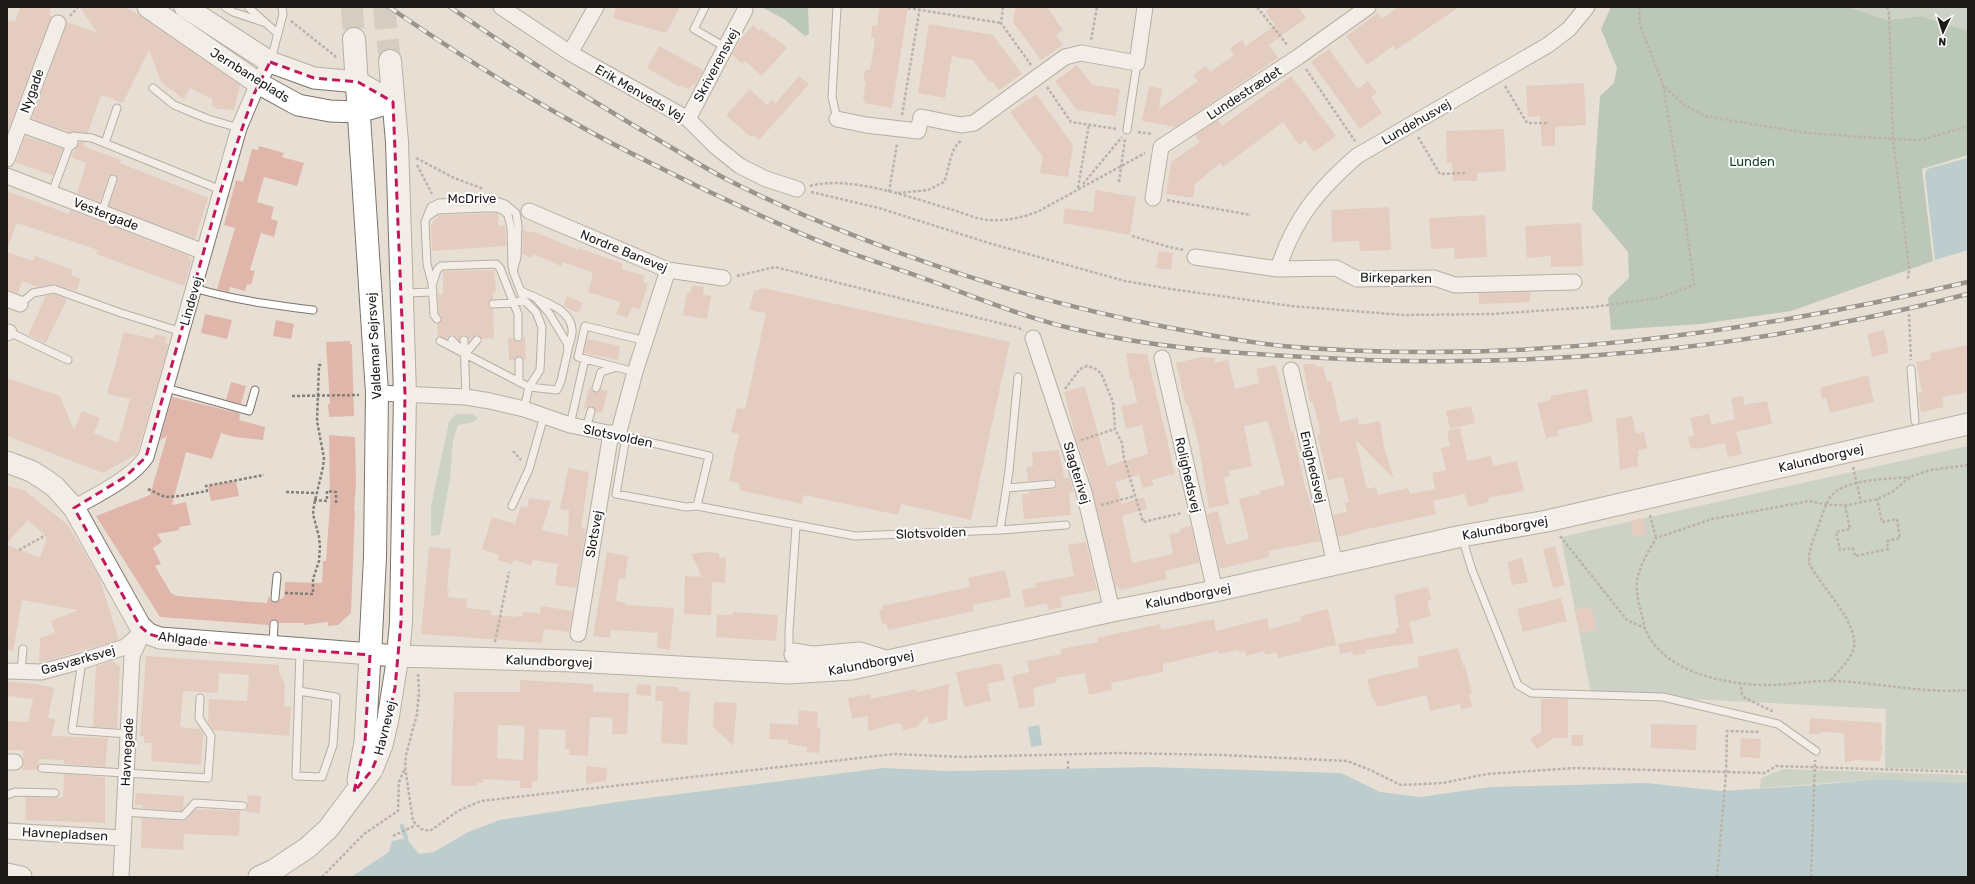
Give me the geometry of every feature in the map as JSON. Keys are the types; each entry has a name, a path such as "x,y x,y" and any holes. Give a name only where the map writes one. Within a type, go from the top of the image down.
{"main road":[{"name":"Valdemar Sejrsvej","path":"354,39 347,81 359,112 375,557 370,655"},
{"path":"390,61 396,142 405,394 401,622 408,657"}],"street":[{"name":"Jernbaneplads","path":"148,7 258,83 289,101 307,108 359,112 393,102"},
{"name":"Jernbaneplads","path":"185,7 270,62 314,78 347,81 393,102"},
{"name":"Erik Menveds Vej","path":"502,7 570,53 688,119 715,146 740,166 766,179 797,189"},
{"path":"570,53 596,7"},
{"path":"837,119 918,130 920,117 961,125 974,123 1065,57 1081,53 1137,63 1145,7"},
{"name":"Lundestrædet","path":"1161,147 1298,58 1368,7"},
{"name":"Lundehusvej","path":"1278,269 1284,251 1300,218 1331,179 1363,153 1548,45 1569,29 1587,7"},
{"name":"Skriverensvej","path":"688,119 745,10"},
{"name":"Nygade","path":"7,159 58,23"},
{"name":"Lindevej","path":"74,508 125,477 142,464 149,449 239,128 258,83 270,62"},
{"path":"20,124 70,142"},
{"path":"1153,198 1161,147"},
{"name":"Vestergade","path":"7,176 204,252"},
{"name":"Nordre Banevej","path":"529,211 668,270 723,278"},
{"name":"Birkeparken","path":"1192,254 1278,269 1336,268 1357,279 1434,278 1455,286 1574,282"},
{"name":"Slotsvej","path":"578,634 618,435 635,372 668,270"},
{"name":"Slagterivej","path":"1033,338 1088,508 1112,611"},
{"name":"Rolighedsvej","path":"1162,358 1215,591"},
{"name":"Enighedsvej","path":"1290,370 1335,564"},
{"name":"Slotsvolden","path":"368,394 466,397 524,409 570,425 618,435"},
{"name":"Kalundborgvej","path":"408,657 573,661 788,674 846,670 1112,611 1215,591 1462,536 1546,521 1968,424"},
{"name":"Ahlgade","path":"7,462 31,471 44,479 55,487 74,508 144,630 154,636 166,640 408,657"},
{"name":"Gasværksvej","path":"14,672 41,672 82,661 125,647 144,630"},
{"name":"Havnegade","path":"121,877 132,656 144,630"},
{"path":"795,654 813,657 860,653 887,662"},
{"name":"Havnevej","path":"354,792 362,764 365,742 370,655"},
{"name":"Havnevej","path":"259,877 274,870 307,848 328,829 346,807 354,792 372,770 382,745 394,695 408,657"},
{"name":"Havnepladsen","path":"7,831 123,838"},
{"path":"7,874 21,877"}],"lane":[{"path":"226,7 233,12 263,22"},
{"path":"248,7 277,33"},
{"path":"705,7 694,29 725,47"},
{"path":"837,7 832,97 837,119"},
{"path":"270,62 283,11"},
{"path":"1127,130 1137,63"},
{"path":"153,88 174,105 208,119 239,128"},
{"path":"105,143 117,108"},
{"path":"52,193 73,136 92,138 221,190"},
{"path":"102,212 113,179"},
{"path":"437,319 434,316 435,305 432,292 432,283 427,264 425,222 431,207 437,204 493,200 512,208 516,213 518,226 517,257 513,271 524,300 536,312 542,327 540,370 529,387 524,409"},
{"name":"McDrive","path":"427,217 437,210 497,208 504,211 508,215 511,228 513,271"},
{"path":"432,283 437,270 441,266 496,264 500,268 518,314 518,337"},
{"path":"194,288 253,302 313,310"},
{"path":"13,301 33,293 54,289 121,313 182,332"},
{"path":"440,341 529,387 556,390 561,381 572,330 564,313 519,289"},
{"path":"401,293 432,292"},
{"path":"535,297 543,304 565,337 568,350"},
{"path":"493,304 513,303 524,300"},
{"path":"635,372 578,357 585,326 646,341"},
{"path":"8,333 68,360"},
{"path":"452,340 465,354"},
{"path":"464,340 466,397"},
{"path":"465,354 477,340"},
{"path":"570,425 585,358"},
{"path":"519,361 519,382"},
{"path":"596,388 601,372 610,368 620,368"},
{"path":"1911,369 1915,421"},
{"path":"1000,530 1018,376"},
{"path":"166,388 249,412 255,390"},
{"path":"586,429 591,411"},
{"path":"512,506 529,469 544,416"},
{"path":"618,435 616,494 686,507 697,506"},
{"name":"Slotsvolden","path":"618,435 709,456 697,506 796,526 855,536 1000,530 1066,525"},
{"path":"1006,488 1052,484"},
{"path":"795,654 791,652 789,642 796,526"},
{"path":"1462,536 1472,570 1518,685 1524,690 1531,693 1662,697 1778,724 1816,751"},
{"path":"276,595 277,576"},
{"path":"272,647 274,624"},
{"path":"14,672 23,649"},
{"path":"299,692 336,697 333,745 322,777 296,776 300,649"},
{"path":"82,661 72,730 128,734"},
{"path":"42,768 208,778 211,736 199,718 200,698"},
{"path":"7,795 16,792 55,793"},
{"path":"124,812 183,816 195,803 243,806"}],"path":[{"path":"797,189 821,183 841,183 896,193 986,220 1006,220 1023,217 1039,211 1063,199 1078,188 1155,147 1161,147 1162,136 1072,122 1001,23 1003,7"},
{"path":"1089,54 1097,7"},
{"path":"1257,7 1277,34 1298,58 1363,153"},
{"path":"1639,7 1640,25 1663,85 1684,105 1705,116 1807,133 1893,139 1922,140 1968,126"},
{"path":"1887,7 1893,139 1909,267 1908,280"},
{"path":"908,8 1001,23"},
{"path":"889,192 920,9"},
{"path":"283,11 335,56 347,81"},
{"path":"1498,74 1527,123 1547,123"},
{"path":"1078,188 1088,124"},
{"path":"1410,125 1440,174 1467,173"},
{"path":"1119,182 1127,130"},
{"path":"1082,186 1127,130"},
{"path":"896,193 928,190 944,182 952,153 958,143 968,136"},
{"path":"437,204 413,156 454,178 490,191"},
{"path":"1153,198 1251,215"},
{"path":"1132,236 1192,254"},
{"path":"723,278 732,278 775,267 1019,328 1033,338"},
{"path":"1909,314 1911,369"},
{"path":"276,595 313,594 313,579 319,560 320,547 313,514 314,500 324,458 317,421 319,365 322,365"},
{"path":"1051,394 1067,388 1073,376 1080,369 1087,366 1094,368 1101,373 1114,402 1115,429 1122,442 1124,458 1143,522 1196,510"},
{"path":"292,396 368,394"},
{"path":"1068,444 1115,429"},
{"path":"1860,464 1852,466 1861,502"},
{"path":"1831,681 1851,655 1854,643 1850,625 1809,563 1812,545 1826,505 1831,496 1844,486 1910,477 1930,470 1968,465"},
{"path":"148,489 165,497 180,496 207,491 206,486 264,475"},
{"path":"1656,538 1712,519 1810,501 1826,505 1845,505 1877,499 1892,492 1910,477"},
{"path":"314,500 327,501 327,491 336,492 336,504"},
{"path":"286,492 315,493"},
{"path":"1088,508 1135,496"},
{"path":"1645,498 1656,538 1638,574 1637,594 1645,628 1656,646 1679,666 1708,677 1778,686 1831,681 1936,691 1968,690"},
{"path":"1845,505 1850,529 1836,532 1840,550 1853,548 1855,556 1888,549 1887,541 1900,538 1897,519 1882,522 1877,499"},
{"path":"1546,521 1580,559 1627,620 1645,628"},
{"path":"19,550 46,535"},
{"path":"491,660 509,572"},
{"path":"408,657 419,692 417,714 406,756 405,767 413,821 421,829 430,831 458,811 481,801 894,754 962,757 1118,753 1222,755 1347,761 1368,768 1401,785 1443,783 1487,774 1574,768 1765,773 1776,766 1968,772"},
{"path":"1740,682 1742,694 1745,698 1770,709"},
{"path":"1717,877 1726,773 1727,731 1791,733"},
{"path":"1068,761 1068,772"},
{"path":"322,877 364,834 398,811 399,782 405,767"},
{"path":"1810,877 1815,767"},
{"path":"393,836 416,825"}],"highlighted area":[{"path":"270,62 314,78 358,82 393,102 405,394 401,622 395,688 382,745 372,770 354,792 365,742 370,655 166,639 149,634 140,626 74,508 125,477 146,457 221,190 254,94"}],"green space":[{"path":"761,7 808,7 809,34 805,36 784,19"},
{"name":"Lunden","path":"1611,7 1848,7 1888,20 1920,16 1968,31 1968,155 1922,169 1933,261 1791,311 1701,324 1611,330 1608,298 1629,278 1628,252 1592,209 1600,96 1614,83 1617,68 1601,29"},
{"path":"1848,7 1968,7 1968,31 1920,16 1888,20"},
{"path":"456,414 473,414 478,418 473,422 458,425 453,440 450,478 440,535 431,536 431,506 449,422"},
{"path":"1968,446 1968,770 1885,768 1886,709 1591,694 1561,537"},
{"path":"1784,769 1968,775 1968,783 1879,779 1760,788 1761,778"}],"water":[{"path":"1968,158 1968,250 1935,260 1925,175 1927,169"},
{"path":"1039,725 1042,745 1031,747 1028,727"},
{"path":"1150,767 1341,773 1380,792 1420,797 1491,787 1646,783 1722,791 1879,779 1968,783 1968,877 351,877 389,852 392,841 406,838 419,854 434,852 468,832 500,820 617,802 883,768 949,771"}],"building":[{"path":"20,7 51,7 49,15 52,16 7,133 7,20 15,22"},
{"path":"80,7 125,7 141,16 240,85 234,110 218,109 212,106 212,99 190,88 184,99 161,82 149,50 123,103 101,95 88,133 70,132 32,119 67,22 97,33"},
{"path":"616,7 680,7 666,33 613,18"},
{"path":"880,7 908,7 892,108 864,103 865,100 863,99 866,81 863,81 865,70 870,70 875,38 871,37 872,26 877,26"},
{"path":"1016,7 1047,7 1063,30 1056,35 1063,45 1041,60 1013,22"},
{"path":"1272,7 1298,7 1306,18 1269,45 1278,58 1176,127 1142,121 1149,86 1162,89 1159,109 1198,81 1193,75 1206,66 1210,72 1234,55 1230,48 1242,40 1246,46 1275,25 1265,12"},
{"path":"1398,7 1459,7 1396,50 1393,46 1367,65 1346,36 1378,13 1382,19"},
{"path":"929,24 993,35 1022,74 999,90 992,81 990,83 973,60 952,56 945,98 918,93"},
{"path":"753,25 759,31 761,28 787,48 762,76 745,61 742,64 732,54 740,40"},
{"path":"659,46 703,70 695,86 692,85 689,90 681,85 680,87 647,68"},
{"path":"1329,49 1358,89 1368,81 1377,93 1371,97 1382,113 1360,129 1311,62"},
{"path":"1077,65 1092,85 1120,89 1116,116 1077,110 1055,81"},
{"path":"799,76 809,84 759,140 754,135 751,137 726,115 750,89 767,105 772,100 775,104"},
{"path":"1291,76 1336,136 1314,152 1305,140 1299,145 1283,122 1223,167 1220,163 1195,184 1193,198 1166,194 1171,162 1200,142 1195,135 1218,120 1222,126"},
{"path":"1584,83 1586,125 1555,127 1555,146 1542,146 1540,116 1528,117 1526,86"},
{"path":"1036,94 1073,145 1068,177 1040,173 1043,157 1010,112"},
{"path":"1504,129 1506,171 1477,173 1477,181 1453,181 1452,163 1447,163 1446,131"},
{"path":"25,136 63,149 53,176 16,162"},
{"path":"79,142 84,142 83,146 121,160 120,163 208,198 195,239 109,206 118,180 115,174 108,177 100,202 77,193 86,163 71,157"},
{"path":"259,146 284,153 282,157 304,163 297,186 264,177 257,202 274,207 271,219 278,221 274,237 261,233 250,270 255,271 251,285 247,284 245,291 230,287 229,292 217,289 235,228 224,225 236,180 243,182 252,149 258,150"},
{"path":"1096,190 1136,197 1130,235 1063,223 1065,208 1093,212"},
{"path":"7,191 69,214 70,210 189,256 188,258 192,260 184,286 96,254 98,250 17,223 7,247"},
{"path":"1389,207 1391,250 1360,251 1359,241 1332,242 1331,210"},
{"path":"498,214 498,226 505,226 506,246 432,251 431,224 439,215"},
{"path":"1485,215 1487,257 1455,259 1454,248 1431,249 1429,218"},
{"path":"1581,223 1583,266 1551,267 1551,256 1527,258 1525,226"},
{"path":"523,230 532,233 533,231 578,250 579,248 623,264 622,269 645,276 643,282 648,284 640,309 632,307 627,318 616,314 621,302 588,292 593,273 563,262 561,266 533,254 532,258 522,254"},
{"path":"1159,251 1173,253 1171,270 1156,268"},
{"path":"7,252 33,261 35,256 73,270 71,275 81,279 76,291 55,284 38,287 22,281 18,293 7,290"},
{"path":"494,270 496,291 493,292 493,299 488,304 489,307 493,309 494,338 482,339 478,335 469,340 467,336 463,335 459,340 453,335 449,336 447,339 438,337 437,324 442,319 439,313 438,294 443,294 443,271"},
{"path":"692,285 704,287 703,295 711,296 707,319 683,315 687,292 690,293"},
{"path":"763,288 1010,342 971,520 901,504 898,515 804,495 802,504 739,490 740,484 729,481 739,434 731,432 737,408 745,409 766,313 749,310 754,291"},
{"path":"1530,292 1530,302 1479,304 1479,293"},
{"path":"54,294 67,299 46,343 28,335 46,296"},
{"path":"567,296 583,303 578,313 563,306"},
{"path":"205,314 232,320 227,339 201,333"},
{"path":"276,320 294,324 291,339 273,336"},
{"path":"1884,330 1889,353 1872,357 1867,334"},
{"path":"124,332 153,339 155,334 167,337 165,343 169,344 137,454 103,473 7,436 7,378 60,396 74,430 82,411 100,418 94,433 118,443 130,399 107,394"},
{"path":"525,337 526,360 519,356 514,360 509,360 508,338 513,338 518,342"},
{"path":"587,339 620,346 618,360 584,353"},
{"path":"350,341 350,344 352,344 354,416 329,417 328,404 330,404 326,342"},
{"path":"1968,345 1968,392 1942,397 1944,407 1921,412 1918,393 1922,392 1916,362 1931,359 1930,353"},
{"path":"1126,353 1147,354 1175,474 1152,480 1154,485 1142,488 1139,475 1115,482 1122,504 1144,497 1147,509 1122,516 1132,563 1173,554 1169,534 1181,532 1180,529 1191,526 1199,563 1165,571 1167,579 1121,590 1115,586 1088,472 1076,439 1064,392 1085,386 1107,466 1148,454 1142,425 1126,429 1121,406 1137,403 1132,379 1130,380"},
{"path":"1202,357 1215,358 1214,363 1228,360 1235,389 1259,383 1256,369 1276,365 1291,432 1293,431 1306,491 1321,541 1268,551 1270,557 1219,569 1207,514 1218,511 1226,545 1249,539 1239,499 1260,494 1260,491 1285,485 1268,421 1244,426 1252,466 1229,471 1230,476 1224,477 1229,504 1209,508 1198,442 1188,405 1186,406 1176,363"},
{"path":"1303,364 1315,364 1316,367 1323,366 1327,382 1331,381 1340,422 1358,418 1359,425 1380,421 1384,447 1394,479 1355,439 1367,489 1376,487 1378,495 1408,488 1410,494 1435,489 1432,473 1446,470 1441,448 1450,446 1447,431 1460,428 1467,461 1491,456 1493,466 1517,461 1524,491 1488,498 1489,502 1468,507 1465,494 1433,501 1436,514 1358,531 1338,537 1333,515 1347,512 1345,503 1349,502 1343,477 1328,480 1317,435 1321,434 1313,402 1310,402"},
{"path":"1868,375 1874,402 1830,413 1826,398 1822,399 1820,388"},
{"path":"231,382 246,386 241,404 226,400"},
{"path":"589,387 595,393 601,389 608,391 602,413 596,412 592,406 584,409"},
{"path":"1587,389 1593,422 1557,430 1559,436 1546,438 1537,403 1551,400 1550,396"},
{"path":"1743,396 1744,405 1767,401 1772,424 1736,432 1742,454 1728,457 1725,443 1691,449 1688,437 1693,436 1694,433 1690,418 1709,414 1711,425 1735,419 1731,398"},
{"path":"172,397 239,413 239,420 265,427 263,440 234,437 221,433 212,459 186,452 172,505 186,502 191,525 179,527 179,530 157,534 162,542 153,548 161,564 155,566 171,593 177,596 267,603 268,597 275,603 284,597 285,582 322,583 323,561 326,561 330,504 329,435 355,437 356,483 351,613 338,625 328,626 328,622 304,625 304,623 279,623 274,619 270,621 269,625 160,617 96,516 150,495 167,436 160,440"},
{"path":"1471,406 1475,423 1450,429 1446,411"},
{"path":"1632,416 1636,434 1644,432 1647,449 1638,450 1639,456 1637,457 1639,466 1620,470 1616,419"},
{"path":"1059,450 1064,478 1069,477 1074,492 1069,493 1071,515 1024,519 1022,494 1029,494 1029,491 1053,489 1057,484 1056,481 1052,479 1028,481 1026,467 1033,466 1032,452"},
{"path":"568,468 589,472 581,528 586,529 576,588 555,585 558,564 533,560 531,565 514,560 512,564 497,560 499,555 482,549 492,517 515,524 521,506 527,508 529,498 551,501 542,530 568,536 569,510 560,509"},
{"path":"236,481 239,496 211,501 208,486"},
{"path":"7,486 24,490 68,525 99,577 119,640 39,663 40,638 55,633 51,621 78,610 22,600 13,651 7,650 7,545 40,558 47,537 28,520 7,543"},
{"path":"1643,518 1647,534 1633,537 1630,521"},
{"path":"1086,542 1097,590 1060,597 1062,607 1048,610 1047,603 1025,608 1022,590 1036,587 1035,583 1074,576 1068,545"},
{"path":"1555,546 1565,585 1553,588 1543,549"},
{"path":"429,547 451,549 447,589 449,589 448,597 467,599 466,608 492,611 491,615 517,617 523,616 523,612 540,613 541,606 573,611 569,632 544,629 542,643 421,634"},
{"path":"607,552 628,556 625,579 619,578 616,601 625,603 625,605 674,608 670,650 657,648 658,633 611,630 610,638 593,636"},
{"path":"706,552 719,553 719,557 726,558 725,583 712,582 711,615 684,614 685,576 702,577 691,554"},
{"path":"1522,558 1528,582 1512,585 1507,562"},
{"path":"1005,570 1011,597 973,605 974,611 888,630 886,623 882,624 879,610 883,609 882,606 970,587 968,578"},
{"path":"1428,587 1431,600 1427,601 1431,616 1409,622 1414,643 1365,650 1366,653 1353,656 1352,652 1340,654 1338,644 1396,633 1395,629 1399,628 1394,595"},
{"path":"1561,598 1567,621 1523,632 1517,609"},
{"path":"1591,606 1597,629 1580,633 1575,610"},
{"path":"1328,609 1336,645 1278,658 1276,652 1265,655 1264,651 1246,656 1245,651 1239,652 1239,650 1219,654 1218,651 1163,664 1163,672 1111,683 1112,690 1089,695 1085,673 1056,678 1057,682 1033,688 1035,706 1019,709 1012,676 1029,672 1027,661 1061,654 1061,649 1098,642 1097,638 1160,624 1161,630 1214,619 1216,631 1267,618 1269,629 1301,621 1300,617 1303,615"},
{"path":"733,612 778,615 776,641 716,637 717,615 733,615"},
{"path":"1458,648 1463,666 1465,665 1472,694 1469,694 1472,707 1461,709 1460,704 1430,711 1426,695 1377,707 1374,698 1372,698 1367,679 1419,667 1417,657"},
{"path":"146,656 279,665 279,672 285,684 284,707 291,707 289,736 213,730 208,722 209,699 247,701 249,675 219,673 218,693 183,691 180,727 200,729 203,733 201,765 151,761 152,743 144,743 144,736 140,736"},
{"path":"112,661 120,666 117,728 93,727 96,666"},
{"path":"1001,663 1005,680 987,684 991,701 964,707 956,672"},
{"path":"520,680 593,684 593,692 629,693 627,734 612,734 613,718 590,717 588,756 569,755 569,749 565,749 566,730 539,729 537,782 532,781 532,788 520,788 520,781 483,779 483,783 477,782 477,786 451,786 454,692 520,692","holes":["498,725 525,726 523,760 497,758"]},
{"path":"7,681 36,684 54,688 48,718 55,719 52,736 108,738 105,767 64,764 64,760 39,759 38,770 22,770 24,762 23,750 7,750 7,721 28,722 33,699 7,696"},
{"path":"637,684 651,685 651,696 636,695"},
{"path":"949,684 947,720 929,724 927,715 917,727 903,730 901,724 899,723 868,731 868,716 852,719 848,698 870,694 871,699 916,689 917,692"},
{"path":"656,686 678,687 678,691 690,692 687,745 661,743 663,701 655,701"},
{"path":"1541,699 1568,699 1568,738 1554,738 1537,749 1530,739 1541,732"},
{"path":"714,702 737,703 733,746 713,727"},
{"path":"799,710 818,712 817,728 821,728 819,753 807,752 807,747 788,744 788,740 769,739 770,723 798,725"},
{"path":"1810,718 1882,723 1881,745 1883,746 1880,761 1857,760 1845,762 1844,733 1821,732 1821,734 1809,734"},
{"path":"1651,724 1697,725 1696,750 1651,748"},
{"path":"1571,735 1583,735 1583,746 1572,746"},
{"path":"1741,738 1761,739 1760,758 1740,757"},
{"path":"586,766 607,768 606,781 586,784"},
{"path":"64,774 105,777 105,823 25,820 26,797 63,798"},
{"path":"136,793 184,796 183,809 181,811 142,808 143,805 135,805"},
{"path":"247,795 261,796 260,813 246,812 248,806"},
{"path":"196,809 240,811 239,836 184,834 183,850 141,848 142,818 185,821"}],"waterway":[{"path":"402,826 406,838"}],"tunnel":[{"path":"352,7 354,39"},
{"path":"384,7 390,61"}],"railway":[{"path":"389,7 502,81 588,131 699,187 764,217 841,249 1017,312 1055,324 1102,335 1160,345 1306,357 1389,361 1472,361 1556,358 1639,352 1722,342 1805,329 1887,313 1968,294"},
{"path":"450,7 530,61 639,129 722,177 789,209 892,250 995,285 1100,313 1213,336 1282,346 1369,351 1455,352 1541,349 1713,331 1883,301 1968,282"}]}
